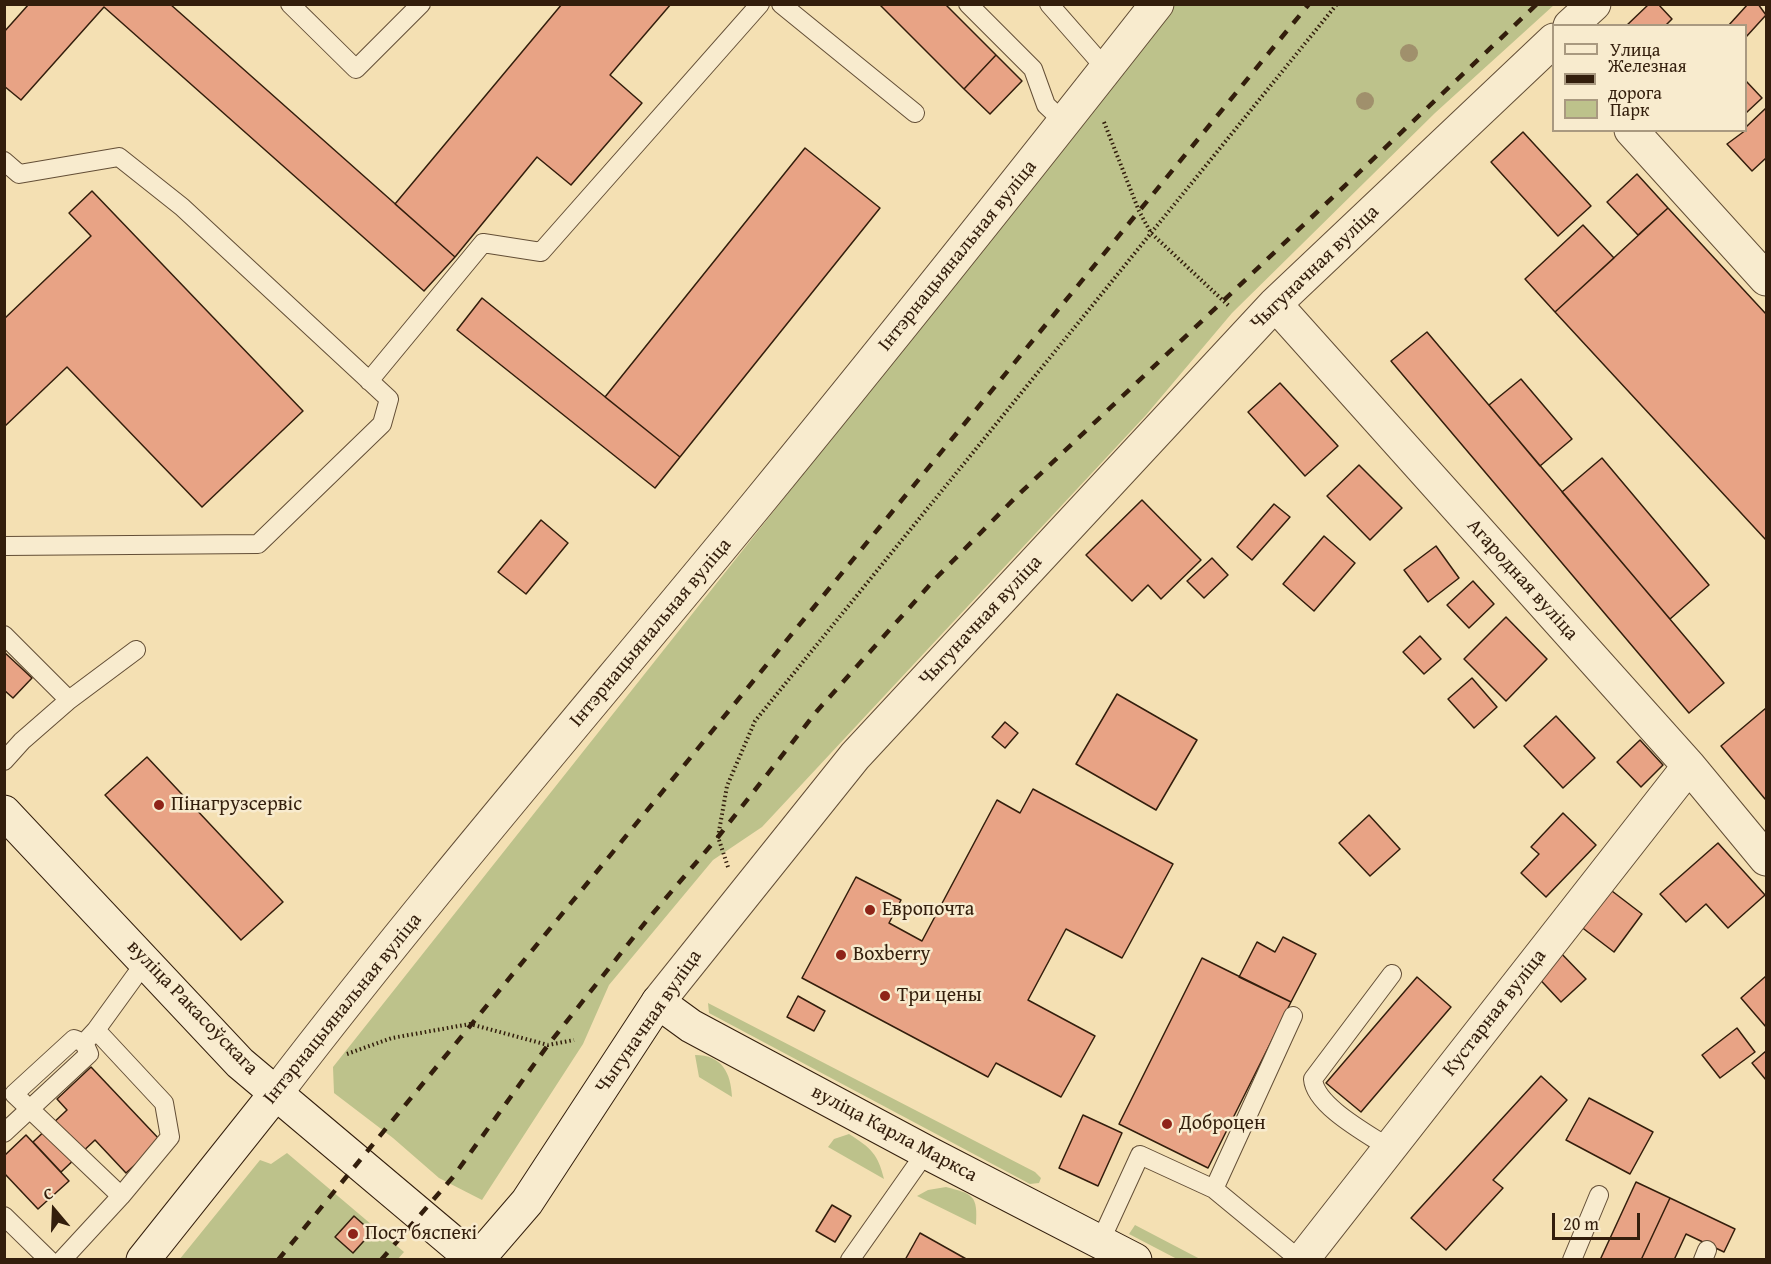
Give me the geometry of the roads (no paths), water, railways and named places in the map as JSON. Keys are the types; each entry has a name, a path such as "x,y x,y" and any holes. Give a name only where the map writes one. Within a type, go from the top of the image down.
{"street":[{"name":"Інтэрнацыянальная вуліца","path":"143,1260 276,1093 1065,123 1157,4"},
{"name":"Чыгуначная вуліца","path":"1573,24 1594,4"},
{"name":"Чыгуначная вуліца","path":"476,1260 527,1202 658,1002 855,756 1264,315 1552,44"},
{"path":"1633,132 1767,279"},
{"name":"Агародная вуліца","path":"1264,315 1689,766 1767,859"},
{"name":"Кустарная вуліца","path":"1301,1260 1689,766"},
{"name":"вуліца Ракасоўскага","path":"4,812 240,1063 476,1260"},
{"name":"вуліца Карла Маркса","path":"658,1002 691,1026 926,1152 1135,1260"}],"lane":[{"path":"290,4 356,69 421,4"},
{"path":"369,381 483,243 541,252 760,4"},
{"path":"781,4 915,113"},
{"path":"968,4 1033,69 1046,105 1065,123"},
{"path":"1049,4 1106,69"},
{"path":"4,161 19,174 119,157 182,207 389,399 382,424 258,544 4,546"},
{"path":"4,635 69,700"},
{"path":"4,761 22,741 69,700 136,650"},
{"path":"4,1133 89,1054 90,1036 146,961"},
{"path":"1389,1148 1321,1100 1313,1086 1313,1079 1392,974"},
{"path":"1214,1189 1293,1016"},
{"path":"62,1260 121,1196 170,1137 164,1103 90,1036"},
{"path":"29,1110 121,1196"},
{"path":"850,1260 926,1152"},
{"path":"1100,1242 1140,1155 1214,1189 1301,1260"},
{"path":"1572,1260 1599,1195"},
{"path":"4,1216 49,1260"}],"railway":[{"path":"278,1260 1309,4"},
{"path":"381,1260 453,1177 548,1045 648,919 718,837 817,711 935,579 1018,495 1537,4"}],"place":[{"name":"Пінагрузсервіс","path":"159,805"},
{"name":"Европочта","path":"870,910"},
{"name":"Boxberry","path":"841,955"},
{"name":"Три цены","path":"885,996"},
{"name":"Доброцен","path":"1167,1124"},
{"name":"Пост бяспекі","path":"353,1234"}]}
